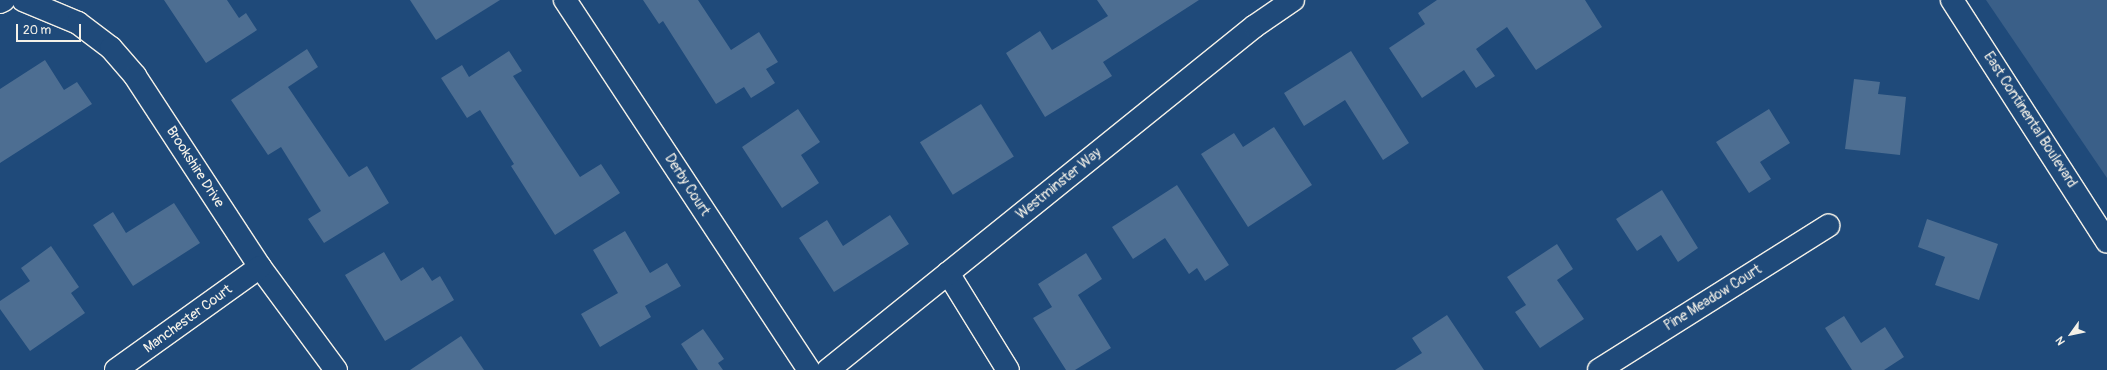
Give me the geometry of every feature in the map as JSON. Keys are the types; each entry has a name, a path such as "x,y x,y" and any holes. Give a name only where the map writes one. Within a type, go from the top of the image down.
{"street":[{"path":"0,2 4,0"},
{"name":"Brookshire Drive","path":"22,0 78,23 111,48 135,76 260,267 336,370"},
{"name":"Derby Court","path":"565,0 809,370"},
{"name":"Westminster Way","path":"828,370 1249,31 1293,0"},
{"name":"East Continental Boulevard","path":"1952,0 2107,241"},
{"name":"Pine Meadow Court","path":"1598,370 1828,226"},
{"name":"Manchester Court","path":"116,370 260,267"},
{"path":"948,274 1008,370"}],"shaded area":[{"path":"1986,0 2107,0 2107,178"}],"building":[{"path":"164,0 227,0 239,18 246,13 257,30 206,63"},
{"path":"410,0 500,0 436,40"},
{"path":"643,0 698,0 731,50 759,32 778,62 766,69 775,83 751,98 744,87 716,104 663,21 659,24"},
{"path":"1097,0 1199,0 1103,62 1112,76 1045,117 1006,53 1040,31 1052,50 1108,16"},
{"path":"1437,0 1585,0 1602,27 1536,70 1507,27 1476,49 1495,76 1476,88 1464,70 1422,98 1389,48 1425,24 1418,13"},
{"path":"307,49 318,67 288,87 349,177 367,166 389,203 324,243 308,219 321,211 281,147 268,155 231,100"},
{"path":"509,51 522,71 513,76 580,177 601,164 620,193 555,235 511,166 514,164 480,110 467,118 441,78 462,65 469,77"},
{"path":"1351,51 1409,143 1383,160 1345,100 1304,126 1284,93"},
{"path":"45,60 64,90 77,82 92,104 0,163 0,89"},
{"path":"1854,79 1880,82 1878,94 1906,97 1900,155 1845,149"},
{"path":"981,104 1014,157 953,195 920,142"},
{"path":"798,109 820,142 801,155 819,183 782,208 742,147"},
{"path":"1769,109 1790,143 1760,162 1771,179 1749,193 1716,142"},
{"path":"1274,127 1312,185 1248,227 1201,154 1234,133 1243,147"},
{"path":"1177,185 1229,265 1205,281 1197,268 1189,274 1165,238 1133,259 1112,227"},
{"path":"1662,190 1698,248 1678,262 1661,235 1637,251 1616,219"},
{"path":"174,203 200,243 133,286 93,225 113,212 126,233"},
{"path":"890,215 909,244 834,292 799,238 827,220 843,246"},
{"path":"1927,219 1998,244 1979,300 1935,285 1945,257 1918,247"},
{"path":"625,231 650,273 667,263 681,286 645,306 651,317 600,347 581,314 618,293 593,250"},
{"path":"1557,244 1573,269 1557,280 1584,319 1540,348 1515,312 1526,305 1507,277"},
{"path":"51,246 79,287 71,293 85,313 30,351 0,309 0,301 30,281 21,268"},
{"path":"384,252 401,281 423,267 432,281 440,276 454,300 385,341 345,275"},
{"path":"1086,253 1102,279 1078,295 1111,348 1075,370 1066,370 1033,318 1052,307 1038,284"},
{"path":"1447,315 1484,370 1395,370 1422,353 1412,338"},
{"path":"1844,316 1861,343 1885,327 1904,357 1884,370 1852,370 1825,328"},
{"path":"703,329 724,359 718,363 723,370 698,370 681,344"},
{"path":"461,336 484,370 410,370"}]}
